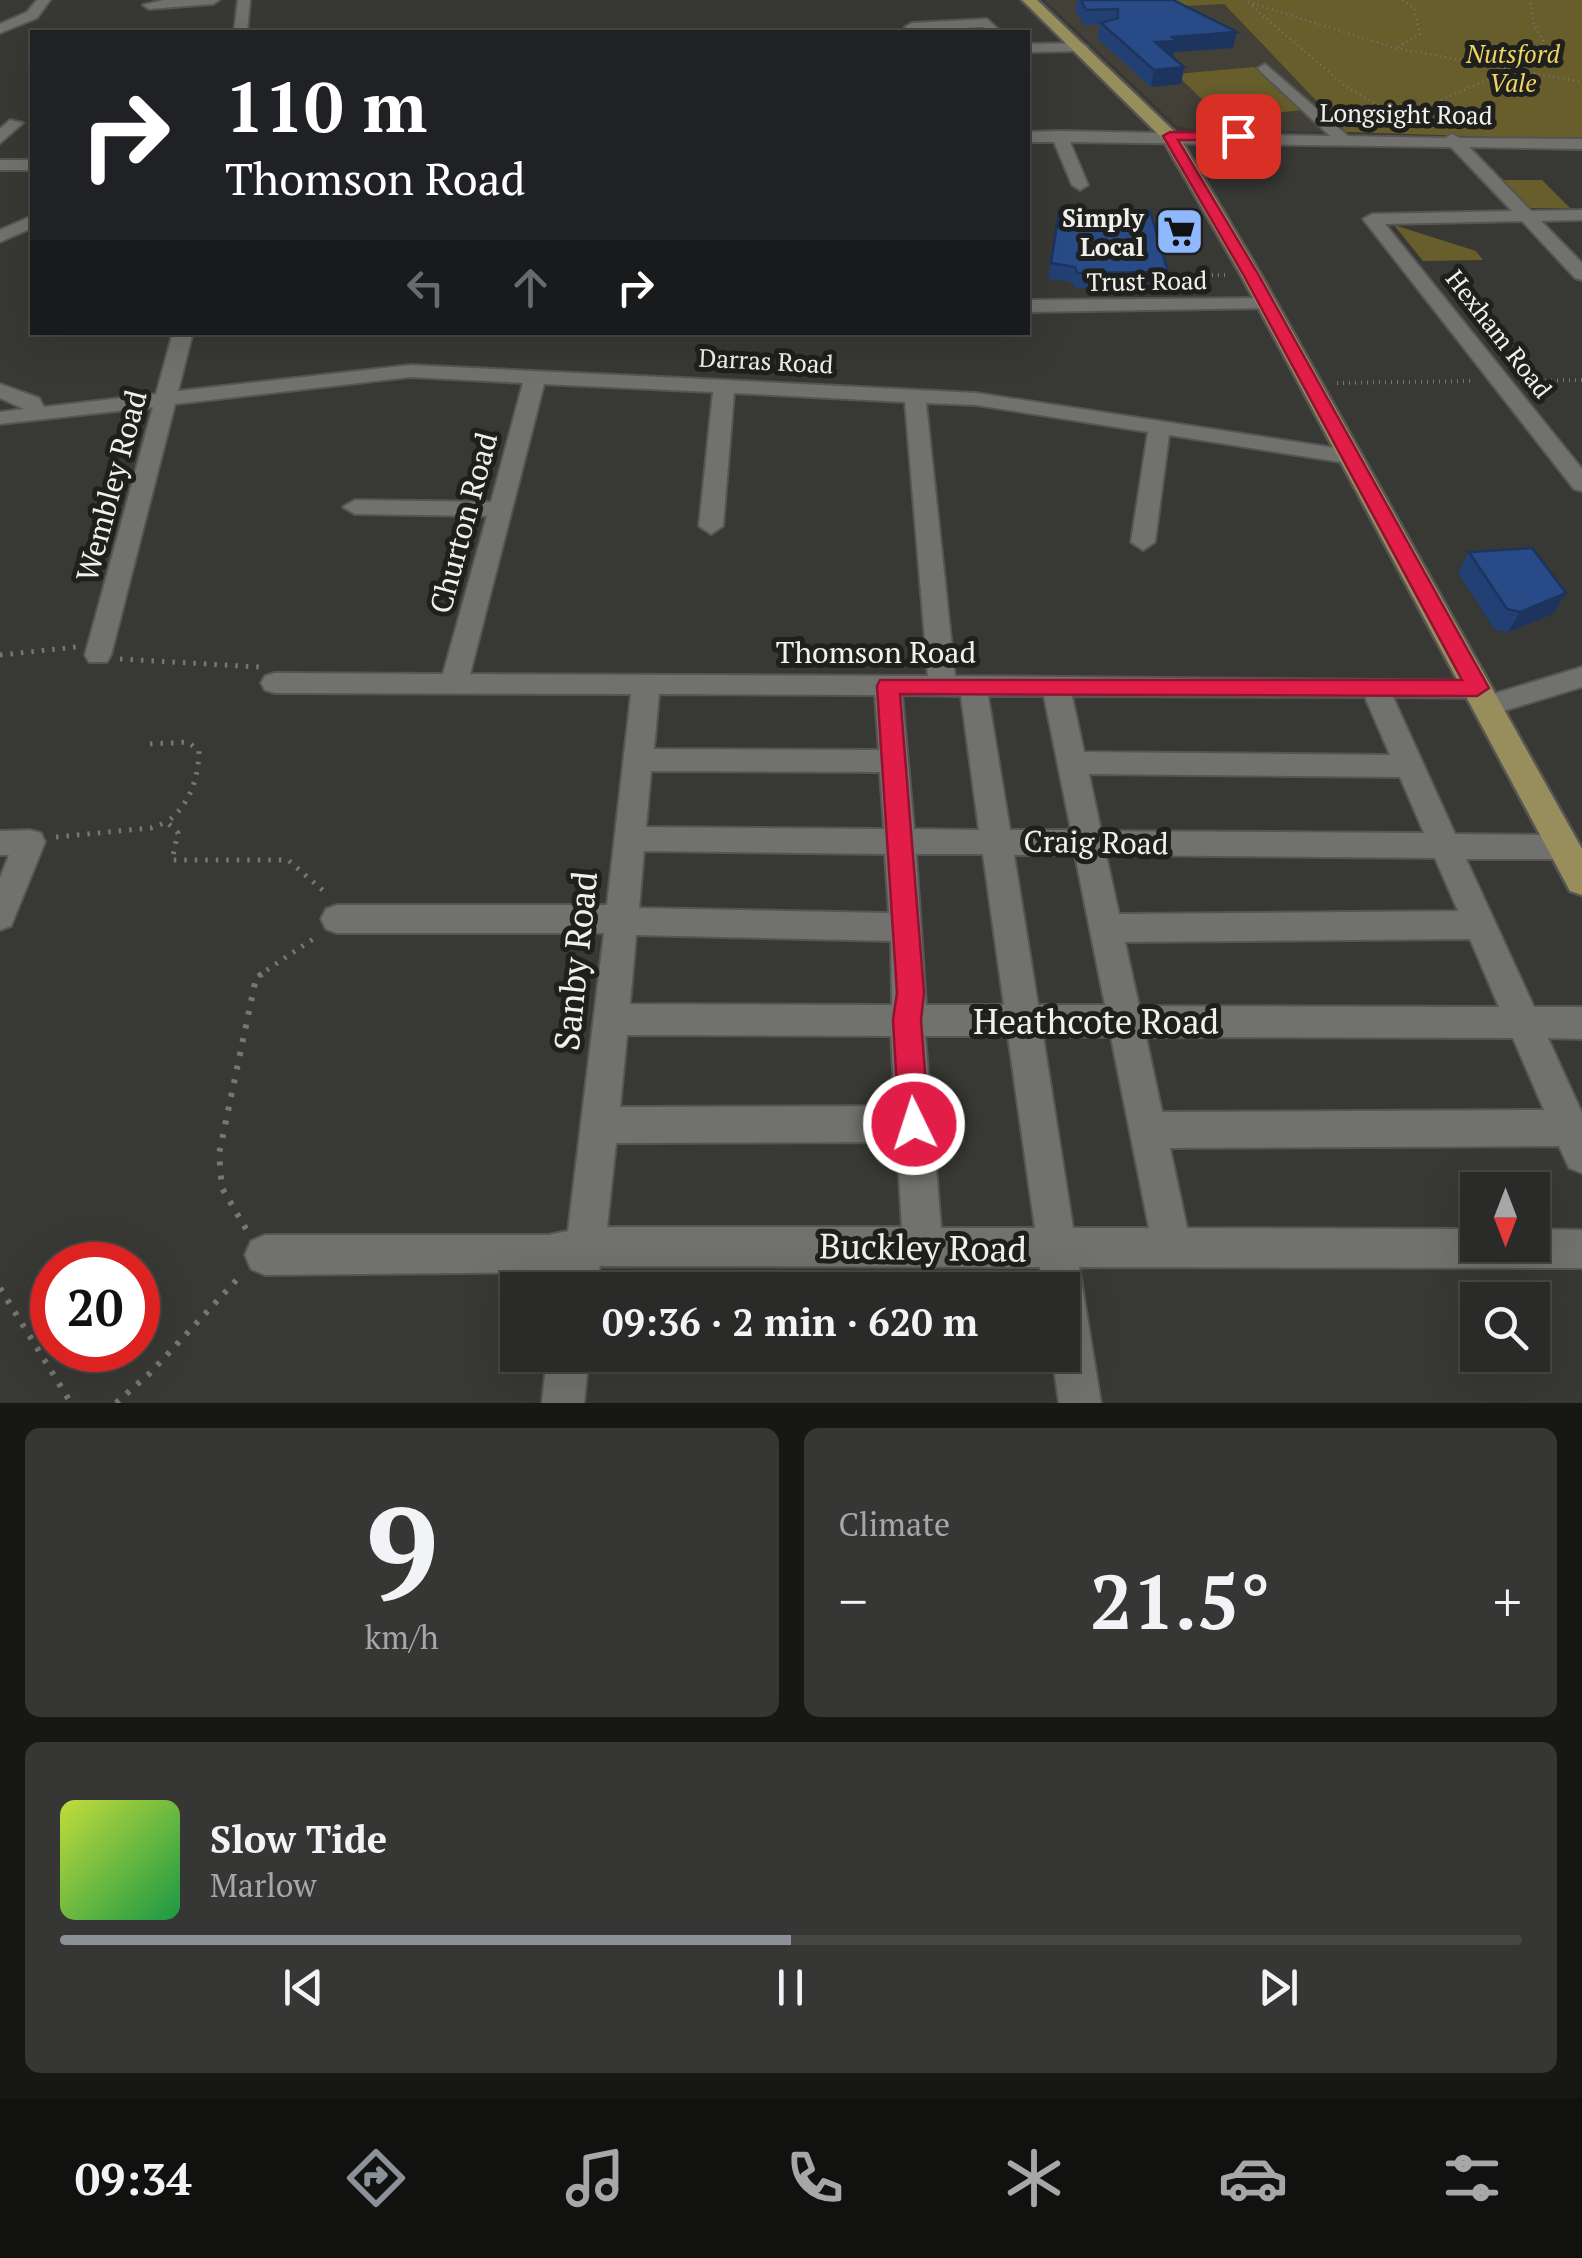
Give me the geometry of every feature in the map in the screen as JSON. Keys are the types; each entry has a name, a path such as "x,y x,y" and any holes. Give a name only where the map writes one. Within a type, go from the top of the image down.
{"main road":[{"path":"1030,0 1170,136 1251,274 1582,882"}],"street":[{"path":"1,29 32,15 44,0"},
{"path":"149,5 213,0"},
{"path":"242,30 244,0"},
{"path":"912,27 988,23 993,30"},
{"path":"1,29 17,34"},
{"path":"1066,34 1093,31"},
{"path":"1030,48 1081,47"},
{"path":"1265,68 1341,138"},
{"path":"0,138 15,124"},
{"name":"Longsight Road","path":"1030,132 1059,136 1452,139 1582,144"},
{"path":"1059,136 1080,185"},
{"path":"1452,139 1582,274"},
{"path":"0,165 30,166"},
{"path":"1528,217 1582,216"},
{"name":"Hexham Road","path":"1528,217 1372,219 1582,484"},
{"path":"0,237 30,222"},
{"name":"Trust Road","path":"1030,303 1267,304"},
{"name":"Wembley Road","path":"98,655 182,335"},
{"name":"Darras Road","path":"0,418 411,371 976,400 1347,456"},
{"name":"Churton Road","path":"454,685 535,377"},
{"path":"711,526 724,386"},
{"path":"0,390 32,403 38,414"},
{"path":"914,396 958,686 997,842 1080,1403"},
{"path":"1143,542 1159,428"},
{"path":"356,507 502,509"},
{"name":"Thomson Road","path":"275,683 1375,688 1482,697 1582,677"},
{"name":"Sanby Road","path":"580,1272 600,1125 646,685"},
{"path":"888,686 923,1247"},
{"path":"1056,687 1172,1248"},
{"path":"1149,1130 1577,1142 1375,688"},
{"path":"637,760 894,761"},
{"path":"1073,764 1409,766"},
{"name":"Craig Road","path":"629,839 1564,847"},
{"path":"0,916 15,843"},
{"path":"338,920 621,919 651,924 905,927"},
{"path":"1106,928 1479,925"},
{"name":"Heathcote Road","path":"610,1019 1582,1023"},
{"path":"600,1125 914,1124"},
{"name":"Buckley Road","path":"265,1255 548,1256 586,1246 1582,1249"},
{"path":"563,1403 566,1372"}],"path":[{"path":"1396,48 1420,34 1414,8 1402,0"},
{"path":"1433,139 1413,115 1445,95 1533,56 1544,42 1533,22 1530,0"},
{"path":"1247,1 1396,48 1582,82"},
{"path":"1247,1 1301,55 1339,82 1420,126"},
{"path":"1150,275 1251,274"},
{"path":"1309,383 1582,380"},
{"path":"0,655 74,646 138,662 259,666 275,683"},
{"path":"15,843 151,828 183,811 199,771 199,751 188,742 150,744"},
{"path":"116,1403 139,1386 213,1300 265,1255 222,1188 218,1154 256,978 338,920 326,891 288,860 172,860 178,833 167,822"},
{"path":"0,1288 71,1403"}],"shaded area":[{"path":"1045,0 1220,0 1346,132 1196,130 1177,126"}],"green space":[{"name":"Nutsford Vale","path":"1157,0 1582,0 1582,140 1346,132 1224,4 1164,7"},
{"path":"1254,67 1303,110 1221,118 1176,74"},
{"path":"1503,180 1542,180 1570,208 1530,208"},
{"path":"1394,225 1476,251 1483,260 1423,261"}],"building":[{"path":"1081,0 1173,0 1237,32 1155,42 1184,67 1154,70 1101,23 1118,18 1118,9 1086,10"},
{"path":"1059,211 1150,211 1168,272 1077,273 1075,267 1051,263"},
{"path":"1532,548 1566,593 1520,612 1507,609 1469,552"}],"place":[{"name":"Simply Local","path":"1179,232"}],"route":[{"path":"914,1124 907,1020 910,993 888,686 1477,688 1251,274 1170,136 1238,136"}]}
